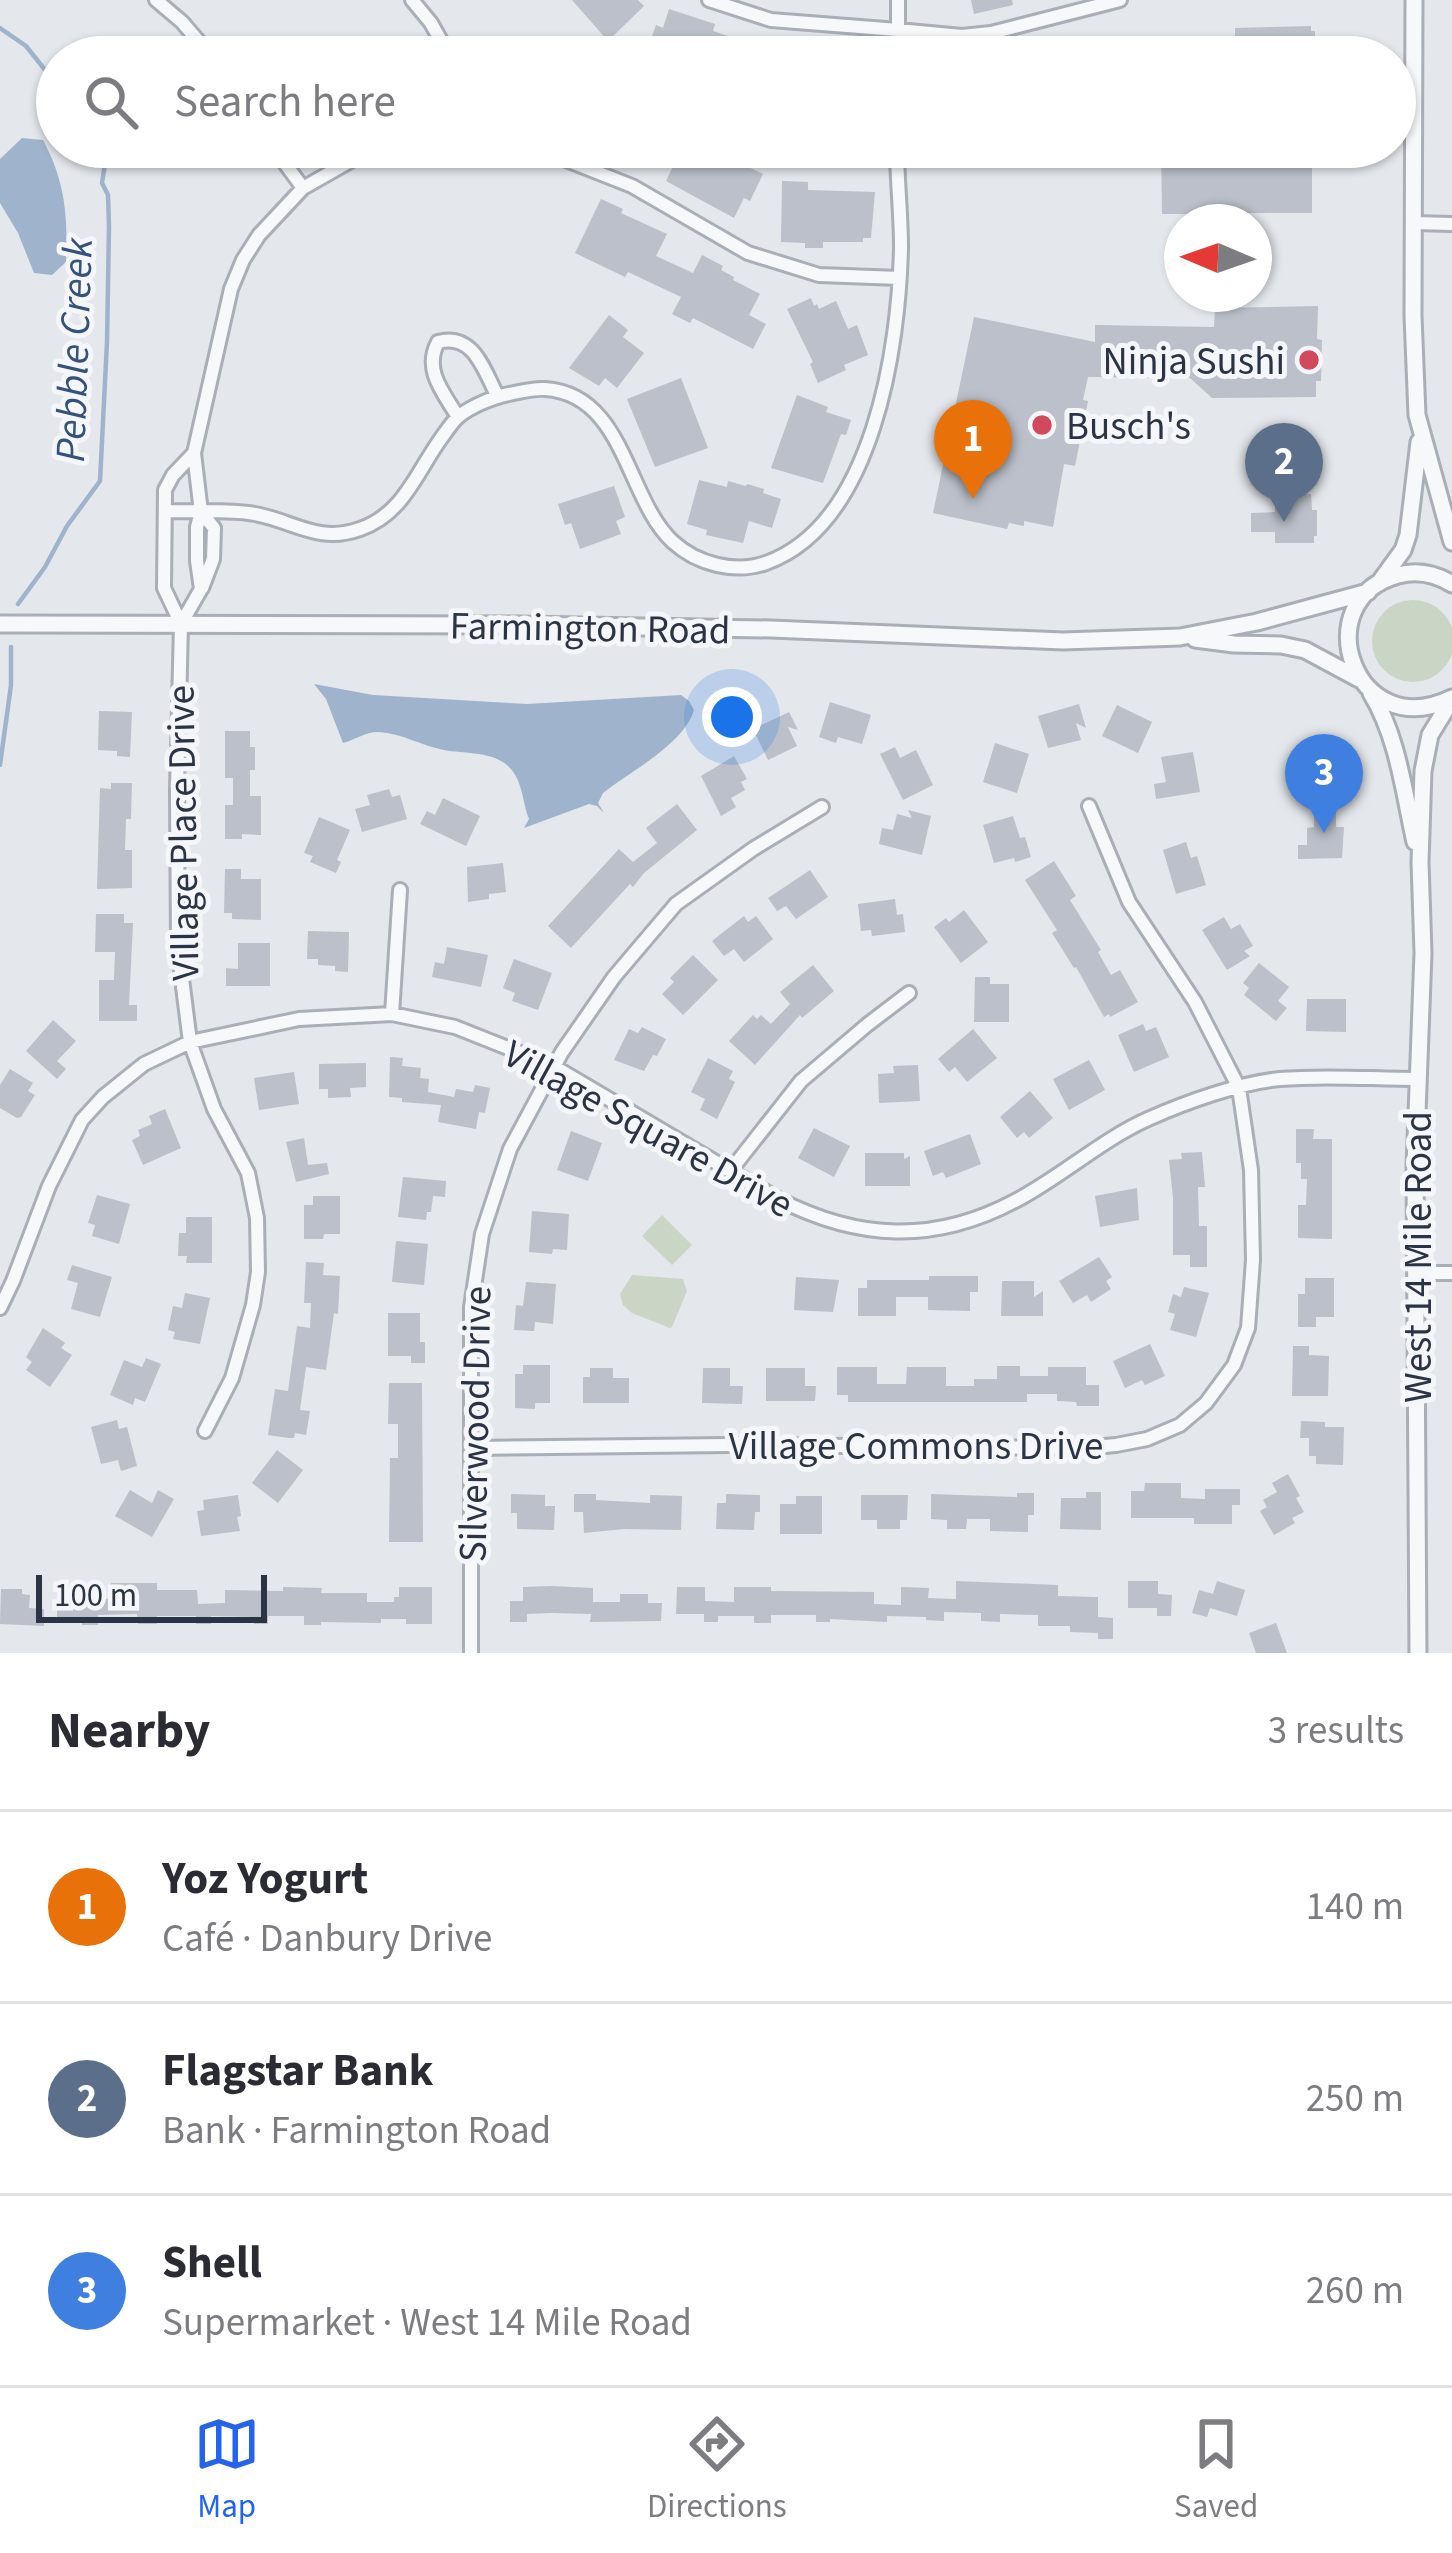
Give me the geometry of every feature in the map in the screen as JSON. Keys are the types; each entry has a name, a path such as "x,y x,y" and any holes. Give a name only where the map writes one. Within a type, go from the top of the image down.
{"street":[{"path":"156,0 194,36"},
{"path":"412,0 439,36"},
{"path":"710,0 771,20 962,36 1114,1"},
{"path":"898,0 898,36"},
{"path":"1414,0 1414,36"},
{"path":"288,168 303,188"},
{"path":"181,624 213,560 214,529 201,512 194,453 231,289 259,235 303,188 338,168"},
{"path":"586,168 632,186 748,253 819,275 899,278"},
{"path":"164,511 260,514 316,534 355,531 394,510 458,417 497,397 545,389 581,401 600,416 672,542 714,565 760,566 796,548 830,516 866,444 894,339 901,243 898,168"},
{"path":"1413,168 1417,415 1452,542"},
{"path":"1413,223 1452,224"},
{"path":"458,417 431,368 431,355 439,342 451,338 465,342 475,352 497,397"},
{"path":"1373,588 1403,550 1408,535 1420,433"},
{"path":"181,624 164,588 165,490 194,453"},
{"name":"Farmington Road","path":"1180,637 1257,622 1373,588 1393,576 1427,574 1452,584"},
{"name":"West 14 Mile Road","path":"1373,588 1357,606 1347,644 1385,720 1420,862"},
{"name":"Farmington Road","path":"0,624 748,629 1040,641 1180,637 1305,650 1401,707 1419,709 1452,698"},
{"name":"Village Place Drive","path":"181,624 178,947 190,1042 214,1109 248,1173 257,1218 253,1305 232,1378 205,1430"},
{"name":"West 14 Mile Road","path":"1418,1653 1415,1273 1423,953 1420,862 1426,752 1430,735 1452,698"},
{"name":"Village Commons Drive","path":"471,1448 1081,1448 1147,1439 1180,1425 1206,1403 1234,1365 1248,1328 1253,1260 1251,1170 1239,1088 1195,1002 1129,902 1089,806"},
{"name":"Silverwood Drive","path":"471,1653 471,1307 482,1234 510,1149 553,1066 614,977 676,904 822,807"},
{"path":"392,1014 400,890"},
{"path":"731,1170 801,1082 909,993"},
{"name":"Village Square Drive","path":"0,1308 49,1186 82,1120 103,1097 144,1064 190,1042 298,1019 392,1014 454,1027 553,1066 814,1217 851,1227 917,1233 980,1217 1017,1201 1145,1120 1239,1088 1278,1079 1418,1079"},
{"path":"1415,1273 1452,1273"}],"green space":[{"path":"1397,603 1429,603 1451,625 1451,657 1429,679 1397,679 1375,657 1375,625"},
{"path":"662,1215 692,1245 672,1265 642,1236"},
{"path":"632,1275 683,1279 687,1291 672,1327 632,1313 623,1305 620,1294"}],"water":[{"path":"22,138 36,139 36,168 54,168 65,214 66,262 52,275 34,273 0,203 0,159"},
{"path":"314,684 373,695 527,704 681,695 694,710 668,745 603,793 598,803 604,813 589,804 524,828 529,819 519,784 502,761 379,732 343,743 326,699"}],"building":[{"path":"572,0 638,0 644,6 613,36 604,36"},
{"path":"971,0 1012,0 1013,5 974,14"},
{"path":"669,9 715,24 713,31 728,36 652,36 656,25 663,28"},
{"path":"1311,26 1315,36 1235,36 1235,28"},
{"path":"672,168 751,168 763,174 750,201 744,198 734,218 666,181"},
{"path":"1161,168 1312,168 1312,213 1272,213 1272,204 1164,204 1164,214"},
{"path":"782,181 808,182 808,190 875,192 871,238 823,242 823,248 781,242"},
{"path":"601,199 667,234 656,256 693,273 702,255 760,294 749,315 766,324 753,349 693,318 690,323 672,314 681,297 575,253"},
{"path":"811,298 819,309 836,301 848,329 857,325 868,355 818,383 787,309"},
{"path":"1318,306 1317,339 1322,340 1316,397 1212,398 1190,378 1088,377 1075,466 1064,464 1053,527 1024,521 1024,526 1009,523 1007,529 933,513 974,317 1095,342 1095,325 1214,327 1215,312 1272,312 1272,307"},
{"path":"609,315 628,330 623,337 644,353 617,388 605,378 599,386 569,368"},
{"path":"681,378 708,448 655,467 627,399"},
{"path":"797,395 851,420 823,483 771,468"},
{"path":"699,480 727,487 728,481 747,484 781,499 772,528 749,521 743,543 706,535 707,530 687,524"},
{"path":"614,486 625,517 616,521 621,534 580,549 558,504"},
{"path":"1275,494 1311,494 1312,510 1317,510 1314,543 1275,543 1275,532 1251,532 1251,513 1275,512"},
{"path":"830,702 871,715 862,744 819,737"},
{"path":"1079,704 1086,728 1076,723 1081,740 1048,748 1038,716"},
{"path":"1117,705 1152,722 1138,753 1102,736"},
{"path":"99,711 132,712 130,757 98,750"},
{"path":"789,712 798,730 788,727 797,746 768,760 753,729"},
{"path":"225,731 250,731 255,770 250,770 250,796 261,796 261,835 225,839 225,805 233,805 233,778 225,778"},
{"path":"995,743 1029,754 1017,793 983,782"},
{"path":"895,747 900,758 916,750 933,785 903,800 880,754"},
{"path":"1193,752 1200,792 1156,799 1154,784 1166,782 1161,757"},
{"path":"734,756 747,779 741,782 745,790 731,798 736,807 721,816 701,776"},
{"path":"1315,759 1336,759 1336,827 1344,827 1342,858 1298,859 1298,845 1307,845 1307,828 1314,827"},
{"path":"111,783 132,783 125,850 132,850 132,888 97,889 100,788 111,789"},
{"path":"389,789 392,797 400,795 407,819 362,832 355,809 370,805 367,795"},
{"path":"443,798 480,816 466,846 420,824 427,811 435,815"},
{"path":"677,804 697,830 633,887 630,884 571,948 548,926 619,849 633,862 657,843 646,828"},
{"path":"908,810 931,816 922,855 879,844 882,828 893,830 897,814 912,818"},
{"path":"1013,816 1031,857 994,863 983,825"},
{"path":"319,817 350,830 336,873 310,862 313,856 304,853"},
{"path":"1186,842 1191,858 1197,856 1206,885 1176,894 1163,850"},
{"path":"1054,861 1076,896 1070,900 1111,975 1120,970 1138,1002 1110,1017 1104,1017 1025,880"},
{"path":"503,863 506,892 468,902 467,867"},
{"path":"225,869 241,869 241,879 261,879 261,920 232,919 232,913 224,913"},
{"path":"810,870 828,897 796,919 786,906 777,911 768,898"},
{"path":"895,899 905,932 872,936 871,930 861,931 858,904"},
{"path":"964,910 988,942 961,963 934,927"},
{"path":"96,914 124,914 124,923 133,923 129,1005 137,1005 137,1021 99,1021 99,980 114,980 115,952 95,952"},
{"path":"744,916 748,922 756,916 773,939 744,962 734,949 724,956 712,941"},
{"path":"1224,917 1231,929 1240,924 1253,946 1244,951 1250,956 1227,970 1202,930"},
{"path":"308,931 349,932 348,972 307,959"},
{"path":"238,943 270,943 270,986 226,986 226,968 238,969"},
{"path":"447,947 488,955 481,987 432,977 435,962 444,964"},
{"path":"693,955 718,980 683,1015 662,994 674,982 670,978"},
{"path":"514,959 552,973 538,1010 512,1001 515,993 503,988"},
{"path":"1259,963 1289,987 1278,1001 1287,1008 1276,1021 1244,995 1249,988 1243,983"},
{"path":"813,965 834,991 802,1018 800,1015 755,1065 729,1041 753,1015 771,1024 790,1004 780,992"},
{"path":"975,977 990,977 990,984 1009,984 1009,1022 974,1022"},
{"path":"1307,999 1346,999 1346,1032 1306,1031"},
{"path":"53,1020 76,1041 57,1061 66,1069 57,1079 26,1051"},
{"path":"1143,1024 1146,1031 1156,1027 1169,1057 1134,1072 1118,1035"},
{"path":"642,1027 666,1039 644,1071 614,1060 629,1029 638,1033"},
{"path":"973,1029 997,1058 967,1082 955,1067 949,1072 938,1059"},
{"path":"390,1057 403,1058 402,1066 421,1068 420,1078 429,1079 428,1092 454,1097 456,1089 490,1088 476,1129 438,1122 441,1105 389,1097"},
{"path":"708,1058 733,1071 729,1079 735,1082 717,1119 700,1110 705,1099 691,1092"},
{"path":"1089,1060 1105,1090 1069,1110 1053,1079"},
{"path":"366,1063 366,1087 350,1088 351,1097 328,1098 328,1089 319,1089 319,1064"},
{"path":"918,1065 920,1101 879,1103 878,1074 894,1073 893,1066"},
{"path":"10,1069 33,1083 28,1091 35,1095 17,1118 0,1108 0,1085"},
{"path":"294,1072 299,1104 259,1110 254,1078"},
{"path":"1030,1091 1053,1118 1029,1138 1024,1132 1017,1138 1000,1117"},
{"path":"165,1109 181,1148 143,1165 132,1140 140,1136 138,1130 152,1124 149,1116"},
{"path":"814,1128 850,1146 834,1177 798,1158"},
{"path":"1296,1129 1314,1129 1313,1139 1332,1139 1332,1239 1298,1238 1298,1205 1306,1205 1307,1179 1301,1179 1301,1163 1296,1163"},
{"path":"571,1131 602,1143 588,1181 557,1170"},
{"path":"970,1134 981,1164 946,1178 943,1172 933,1176 924,1151"},
{"path":"304,1138 308,1165 327,1163 329,1174 296,1182 286,1142"},
{"path":"1202,1152 1205,1187 1198,1187 1199,1226 1207,1226 1207,1267 1190,1267 1190,1255 1173,1255 1169,1160 1182,1159 1181,1153"},
{"path":"865,1153 910,1156 910,1186 865,1186"},
{"path":"403,1177 446,1181 445,1197 433,1196 426,1220 398,1217"},
{"path":"1137,1188 1139,1220 1100,1227 1095,1196"},
{"path":"97,1195 130,1204 119,1244 92,1236 95,1225 88,1223"},
{"path":"313,1196 340,1196 340,1234 304,1239 304,1205 313,1205"},
{"path":"532,1211 569,1214 567,1250 529,1252"},
{"path":"186,1217 212,1217 212,1263 186,1263 187,1256 178,1256 179,1233 186,1233"},
{"path":"396,1241 428,1244 424,1285 392,1282"},
{"path":"1099,1257 1112,1277 1106,1281 1111,1289 1091,1302 1087,1295 1073,1303 1059,1281"},
{"path":"306,1262 324,1263 323,1275 340,1276 338,1314 334,1313 326,1370 306,1367 300,1410 310,1411 306,1435 268,1435 275,1389 288,1391 297,1326 310,1328 311,1303 304,1303"},
{"path":"72,1265 112,1277 100,1317 71,1309 78,1283 67,1280"},
{"path":"929,1276 978,1276 978,1292 970,1292 970,1311 928,1310 928,1297 896,1297 896,1316 858,1316 858,1288 867,1288 867,1280 929,1280"},
{"path":"796,1277 839,1280 833,1312 794,1310"},
{"path":"1305,1278 1334,1278 1334,1317 1316,1317 1316,1327 1298,1327 1298,1294 1305,1294"},
{"path":"1002,1281 1034,1281 1034,1297 1043,1291 1043,1316 1001,1316"},
{"path":"526,1282 556,1284 553,1324 535,1322 534,1331 514,1330 516,1305 523,1306"},
{"path":"1184,1287 1209,1293 1196,1337 1170,1330 1175,1314 1168,1312 1173,1294 1181,1297"},
{"path":"185,1293 210,1298 200,1344 173,1339 175,1332 168,1330 173,1306 182,1308"},
{"path":"388,1313 420,1313 425,1363 411,1363 411,1356 388,1356"},
{"path":"43,1328 65,1343 61,1348 72,1355 50,1387 26,1370 32,1362 26,1357"},
{"path":"1150,1344 1165,1376 1125,1388 1113,1361"},
{"path":"1293,1346 1309,1346 1309,1355 1329,1356 1328,1396 1292,1396"},
{"path":"146,1358 161,1364 145,1402 135,1398 133,1405 110,1395 124,1360 142,1367"},
{"path":"523,1365 550,1365 550,1403 535,1403 535,1409 515,1408 515,1374 523,1374"},
{"path":"997,1366 1020,1366 1020,1376 1048,1376 1048,1367 1086,1367 1086,1385 1099,1385 1099,1406 1057,1401 1057,1394 1027,1394 1027,1402 848,1402 848,1395 837,1395 837,1367 877,1367 877,1384 906,1384 907,1367 946,1367 946,1386 974,1386 974,1379 997,1379"},
{"path":"590,1368 613,1368 613,1378 629,1378 629,1403 583,1403 583,1377 590,1377"},
{"path":"703,1368 730,1368 730,1386 743,1386 742,1404 702,1403"},
{"path":"766,1368 805,1368 805,1386 816,1386 815,1401 766,1401"},
{"path":"389,1383 422,1383 423,1542 389,1542 390,1458 398,1458 398,1424 388,1424"},
{"path":"117,1420 119,1429 127,1427 137,1466 121,1471 118,1460 101,1464 91,1427"},
{"path":"1301,1421 1344,1427 1343,1465 1316,1464 1316,1456 1309,1456 1309,1438 1300,1438"},
{"path":"277,1450 303,1470 278,1503 252,1483"},
{"path":"1288,1474 1304,1512 1274,1535 1260,1511 1267,1507 1263,1500 1277,1492 1272,1483"},
{"path":"1145,1483 1181,1483 1181,1498 1205,1499 1205,1489 1240,1489 1240,1505 1232,1505 1232,1524 1194,1524 1194,1518 1131,1518 1131,1491 1144,1491"},
{"path":"130,1490 152,1503 158,1490 174,1499 152,1537 115,1516"},
{"path":"1086,1492 1101,1492 1101,1530 1060,1529 1061,1498 1086,1498"},
{"path":"1017,1493 1034,1493 1028,1532 990,1531 990,1519 967,1519 966,1529 947,1529 947,1520 931,1519 931,1494 1017,1497"},
{"path":"511,1494 545,1495 545,1506 555,1506 554,1530 517,1529"},
{"path":"574,1494 650,1503 650,1495 682,1496 681,1530 584,1533 583,1512 574,1512"},
{"path":"726,1494 760,1495 754,1530 716,1529 717,1503 726,1503"},
{"path":"238,1495 240,1531 201,1536 197,1511 204,1510 203,1500"},
{"path":"861,1495 908,1495 907,1520 900,1520 900,1529 877,1529 877,1520 861,1520"},
{"path":"796,1496 822,1496 822,1534 780,1534 780,1504 796,1504"},
{"path":"956,1581 1058,1585 1058,1596 1098,1597 1098,1617 1113,1618 1113,1639 1070,1632 1070,1626 1038,1626 1038,1615 1000,1614 1000,1622 981,1621 981,1613 944,1612 944,1621 887,1616 887,1622 816,1622 816,1615 771,1615 771,1623 754,1623 754,1616 718,1616 718,1622 704,1622 704,1614 676,1614 677,1587 705,1587 705,1601 734,1602 734,1587 771,1587 771,1591 874,1592 874,1604 901,1605 901,1587 929,1588 928,1598 956,1599"},
{"path":"1128,1581 1158,1581 1158,1594 1172,1595 1171,1616 1157,1616 1157,1608 1128,1608"},
{"path":"1217,1581 1245,1590 1237,1616 1210,1608 1207,1617 1192,1613 1199,1590 1213,1594"},
{"path":"111,1583 157,1583 157,1590 197,1590 198,1604 225,1603 225,1590 283,1591 283,1587 367,1593 367,1602 394,1602 399,1587 432,1587 432,1624 381,1619 381,1623 304,1625 304,1616 268,1616 268,1624 254,1624 254,1617 211,1616 211,1624 196,1624 196,1616 157,1616 157,1624 138,1624 137,1614 98,1615 98,1625 82,1625 82,1617 57,1617 57,1589 88,1589 88,1598 111,1599"},
{"path":"523,1587 593,1588 593,1602 620,1602 620,1594 648,1594 648,1603 662,1603 661,1621 590,1622 591,1614 552,1613 527,1614 527,1622 510,1622 510,1601 523,1601"},
{"path":"1,1589 22,1589 22,1594 30,1595 29,1608 44,1609 44,1626 0,1624"},
{"path":"1276,1623 1287,1653 1256,1653 1249,1633"}],"waterway":[{"name":"Pebble Creek","path":"0,28 36,59"},
{"name":"Pebble Creek","path":"18,604 100,481 109,227 104,168"},
{"name":"Pebble Creek","path":"0,765 11,647"}],"place":[{"name":"Ninja Sushi","path":"1309,360"},
{"name":"Busch's","path":"1042,425"},
{"name":"Yoz Yogurt","path":"973,499"},
{"name":"Flagstar Bank","path":"1284,522"},
{"name":"Shell","path":"1324,833"}]}
